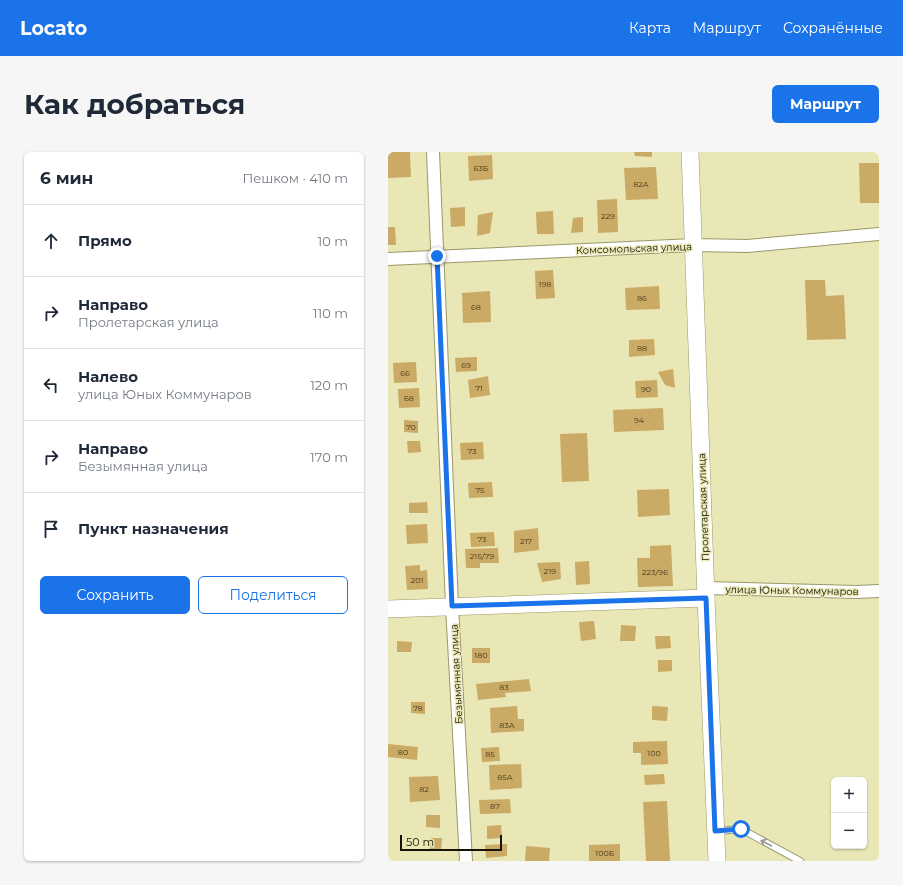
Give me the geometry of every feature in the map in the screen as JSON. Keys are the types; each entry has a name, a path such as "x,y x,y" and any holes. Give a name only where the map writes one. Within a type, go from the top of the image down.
{"street":[{"name":"Безымянная улица","path":"433,152 452,606 466,861"},
{"name":"Пролетарская улица","path":"690,152 717,861"},
{"name":"Комсомольская улица","path":"388,259 694,245 747,246 879,234"},
{"name":"улица Юных Коммунаров","path":"388,609 706,593 879,591"}],"lane":[{"path":"715,831 741,829 800,861"}],"building":[{"path":"388,152 410,152 411,177 388,178"},
{"path":"634,152 652,152 652,157 635,156"},
{"path":"492,155 493,179 469,181 468,156"},
{"path":"859,163 879,163 879,203 860,203"},
{"path":"656,167 658,199 626,200 624,168"},
{"path":"617,199 618,232 598,233 597,200"},
{"path":"465,207 465,226 451,227 450,208"},
{"path":"553,211 554,234 537,234 536,212"},
{"path":"493,212 490,233 477,236 478,215"},
{"path":"583,217 583,232 571,233 573,218"},
{"path":"388,227 395,227 396,245 388,245"},
{"path":"553,270 555,298 536,299 535,271"},
{"path":"805,280 825,280 826,296 844,295 846,339 807,340"},
{"path":"659,286 660,309 626,310 625,288"},
{"path":"490,291 491,322 463,323 462,293"},
{"path":"654,339 655,355 629,357 629,340"},
{"path":"477,357 477,371 456,372 455,358"},
{"path":"416,362 417,382 394,383 393,363"},
{"path":"673,369 675,388 665,385 658,372"},
{"path":"488,376 490,395 470,398 468,380"},
{"path":"657,380 658,397 636,398 635,381"},
{"path":"419,388 420,407 399,408 398,389"},
{"path":"663,408 664,430 614,432 613,410"},
{"path":"404,420 418,421 418,433 404,432"},
{"path":"587,433 589,481 562,482 560,434"},
{"path":"407,441 420,441 421,452 408,453"},
{"path":"483,442 484,459 461,460 460,443"},
{"path":"492,482 493,497 469,498 468,483"},
{"path":"669,489 670,515 638,517 637,490"},
{"path":"427,502 428,513 409,513 409,503"},
{"path":"427,524 428,543 407,544 406,525"},
{"path":"538,528 539,550 514,553 514,531"},
{"path":"494,532 495,546 471,547 470,533"},
{"path":"671,545 673,586 638,587 637,558 650,558 650,546"},
{"path":"498,548 499,563 480,563 480,568 466,568 465,549"},
{"path":"589,561 590,584 576,585 575,562"},
{"path":"560,562 561,579 542,582 537,563"},
{"path":"420,565 420,571 427,570 428,589 407,590 405,566"},
{"path":"594,621 596,639 581,641 579,622"},
{"path":"621,625 636,626 635,641 620,641"},
{"path":"655,636 670,636 671,648 656,649"},
{"path":"397,641 412,642 411,652 397,652"},
{"path":"472,648 490,648 490,663 472,663"},
{"path":"658,660 672,660 672,671 658,672"},
{"path":"529,679 531,691 505,693 506,697 478,700 476,684"},
{"path":"411,702 425,702 425,714 411,713"},
{"path":"517,706 518,719 524,719 524,731 491,733 490,708"},
{"path":"652,706 668,707 667,721 652,720"},
{"path":"667,741 668,764 641,765 641,753 633,753 633,742"},
{"path":"388,744 418,747 417,760 388,757"},
{"path":"499,747 500,761 482,762 481,748"},
{"path":"521,764 522,788 490,790 489,765"},
{"path":"664,774 665,784 645,785 644,775"},
{"path":"438,776 440,800 410,802 409,777"},
{"path":"510,799 511,813 480,814 479,800"},
{"path":"667,801 670,861 646,861 643,802"},
{"path":"426,815 440,815 440,828 426,827"},
{"path":"501,825 502,838 487,839 487,826"},
{"path":"430,838 442,838 441,850 430,849"},
{"path":"507,844 507,856 486,858 485,845"},
{"path":"620,844 620,861 589,861 589,845"},
{"path":"526,846 550,848 549,861 525,861"}],"route":[{"path":"437,256 452,606 706,598 715,831 741,829"}]}
